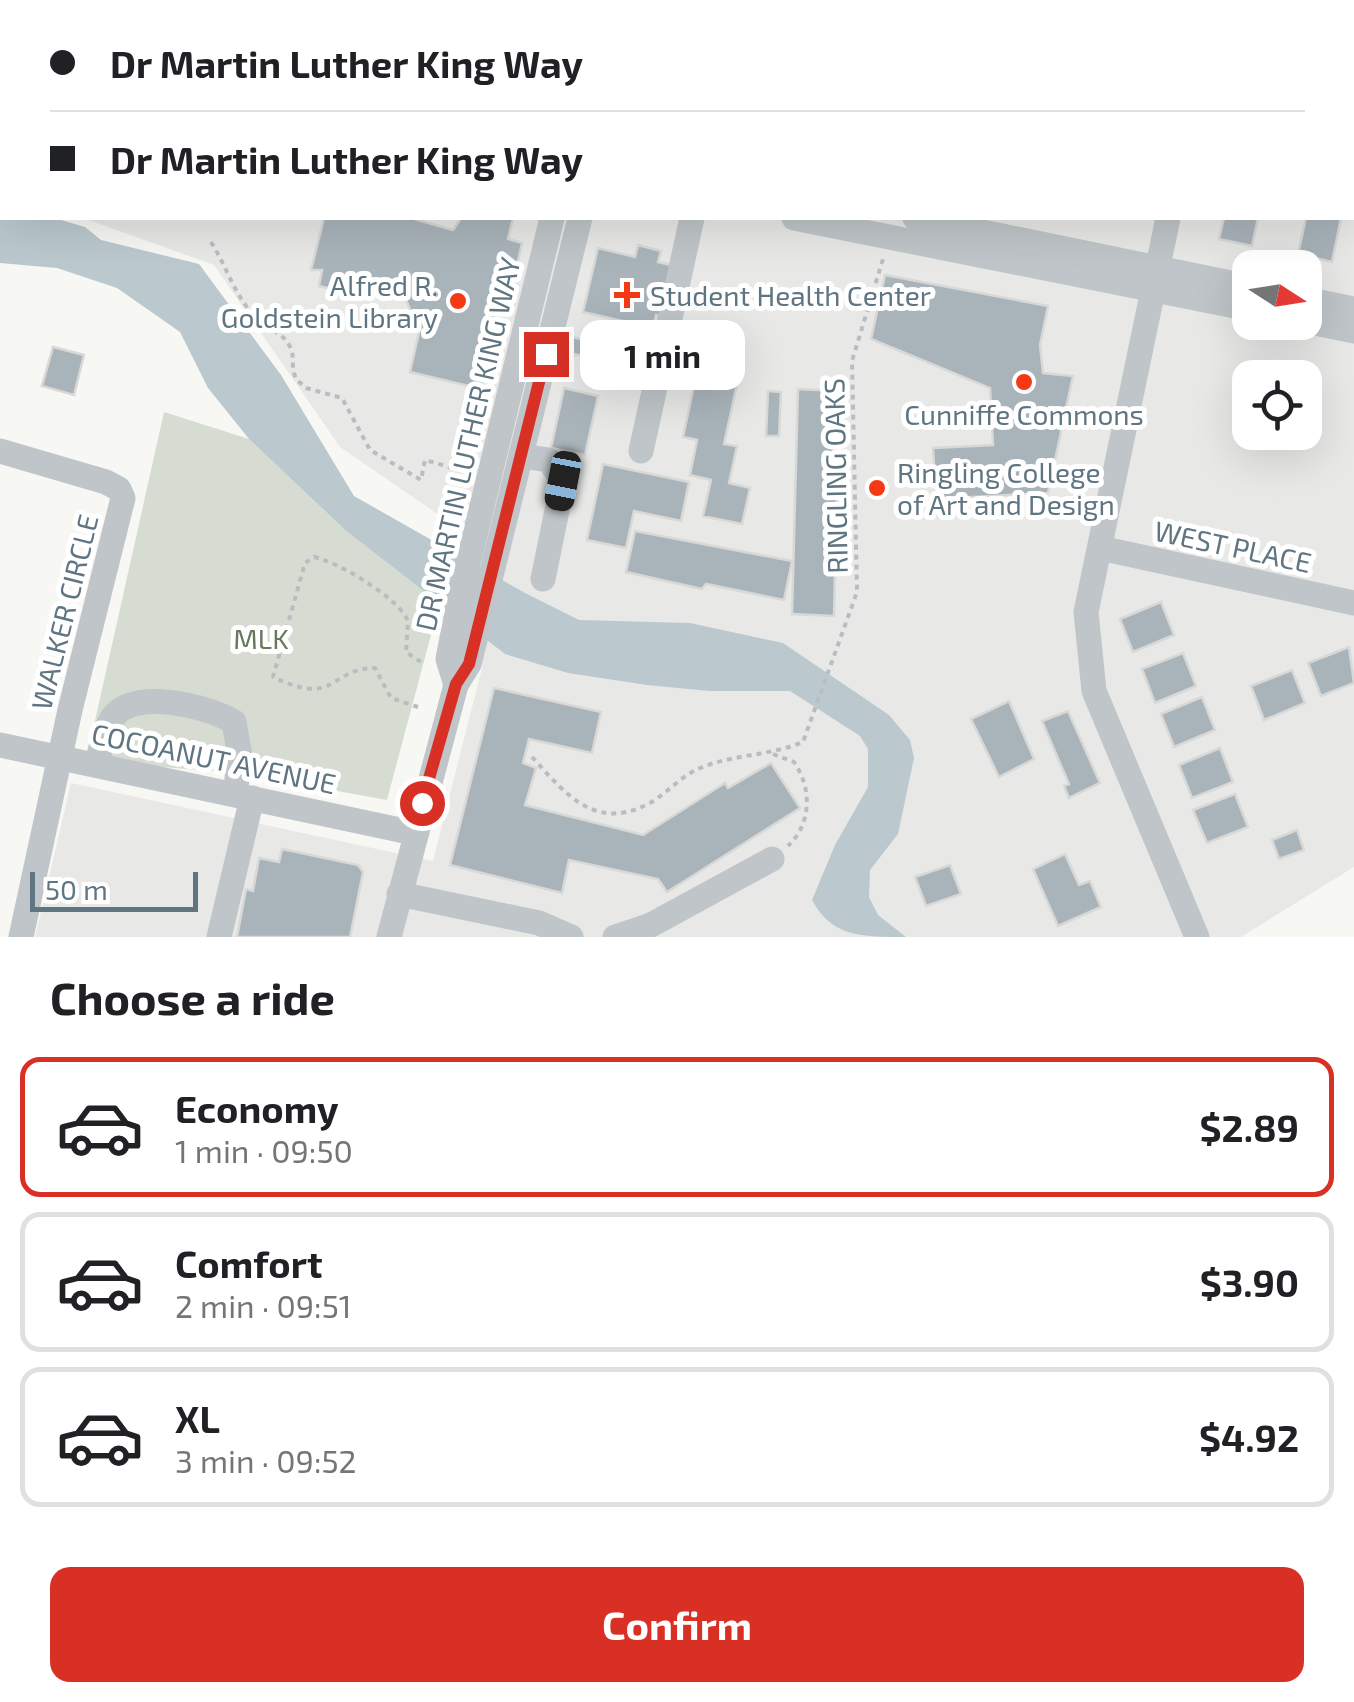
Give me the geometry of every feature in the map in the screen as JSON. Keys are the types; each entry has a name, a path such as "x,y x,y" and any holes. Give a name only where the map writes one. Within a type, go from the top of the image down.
{"street":[{"name":"DR MARTIN LUTHER KING WAY","path":"389,937 494,456 552,220"},
{"name":"DR MARTIN LUTHER KING WAY","path":"450,669 521,456 580,220"},
{"path":"641,451 692,220"},
{"path":"806,220 1156,278 1232,285"},
{"path":"923,220 1156,278 1232,303"},
{"path":"1168,220 1086,612 1094,692 1197,937"},
{"path":"1322,302 1354,309"},
{"path":"1322,325 1354,332"},
{"name":"WALKER CIRCLE","path":"0,451 94,478 119,489 123,498 61,756"},
{"path":"521,456 550,460 563,481 543,579"},
{"name":"WEST PLACE","path":"1100,548 1354,603"},
{"path":"97,763 113,717 128,706 185,706 234,722 243,796 219,937"},
{"name":"COCOANUT AVENUE","path":"0,745 414,833"},
{"path":"21,937 61,756"},
{"path":"614,937 651,924 772,859"},
{"path":"400,894 539,922 578,936"}],"path":[{"path":"210,242 223,260 223,272 258,322 274,326 292,350 297,380 306,388 342,398 370,450 421,480 425,460 475,474"},
{"name":"RINGLING OAKS","path":"532,757 556,788 574,802 604,812 626,812 657,799 692,772 748,756 773,754 802,742 857,592 852,361 884,254"},
{"path":"418,708 392,698 375,668 362,668 338,684 303,692 274,677 305,564 314,558 330,561 388,598 408,621 406,652 450,669"},
{"path":"772,859 796,839 807,810 808,793 794,762 773,754"}],"shaded area":[{"path":"0,220 61,220 85,227 101,240 199,264 281,375 354,496 579,620 690,623 783,643 889,715 910,740 914,758 898,834 870,870 869,897 878,915 906,937 875,936 839,928 812,900 835,845 868,787 868,749 860,736 790,691 709,691 647,685 568,673 505,654 344,529 249,439 208,388 180,332 117,288 57,268 0,263"},
{"name":"Ringling College of Art and Design","path":"89,220 1354,220 1354,867 1241,937 35,937 71,783 433,861 482,668 458,528 340,447 214,265"}],"green space":[{"name":"MLK","path":"164,412 249,439 344,529 444,586 387,800 238,773 86,761"}],"building":[{"name":"Alfred R. Goldstein Library","path":"324,220 418,220 453,230 460,220 513,220 508,239 522,243 507,312 499,310 481,389 410,372 419,332 401,287 349,277 344,292 319,286 322,270 311,270"},
{"path":"1224,220 1258,220 1252,246 1219,239"},
{"path":"1306,220 1341,220 1332,262 1322,260 1322,250 1299,250"},
{"name":"Student Health Center","path":"638,245 661,251 658,262 671,265 662,317 656,315 653,328 583,312 598,248 635,257"},
{"name":"Cunniffe Commons","path":"885,275 1048,306 1040,345 1043,373 1073,376 1048,493 936,499 933,448 993,445 990,388 871,339"},
{"path":"566,336 603,343 600,359 574,354 569,376 559,374"},
{"path":"53,347 84,355 74,395 42,386"},
{"path":"699,362 740,371 724,444 737,446 729,483 750,488 742,524 703,516 711,480 690,475 697,440 683,437"},
{"path":"564,388 598,396 585,455 551,448"},
{"path":"798,389 839,391 834,616 792,614"},
{"path":"768,391 781,392 779,436 766,436"},
{"path":"603,464 689,482 681,521 634,511 626,548 587,540"},
{"path":"635,531 792,561 784,600 706,584 702,589 626,572"},
{"path":"1161,602 1174,635 1133,652 1120,619"},
{"path":"1349,647 1354,683 1321,696 1308,663"},
{"path":"1183,653 1196,686 1155,703 1142,669"},
{"path":"1292,670 1305,703 1264,720 1251,686"},
{"path":"494,688 601,712 592,753 529,739 523,763 536,768 525,805 643,835 725,783 728,788 771,763 800,808 667,892 658,879 569,860 562,893 450,865"},
{"path":"1202,697 1215,730 1174,747 1161,714"},
{"path":"1009,701 1034,759 999,777 971,719"},
{"path":"1068,711 1100,783 1069,798 1064,786 1069,784 1042,721"},
{"path":"1220,748 1233,782 1192,798 1179,765"},
{"path":"1235,794 1248,827 1207,843 1193,810"},
{"path":"1297,830 1304,850 1279,859 1272,840"},
{"path":"282,849 358,865 363,872 350,937 237,937 246,889 253,891 259,858 279,862"},
{"path":"1065,854 1079,885 1090,881 1101,907 1058,926 1033,869"},
{"path":"950,865 961,894 926,906 915,877"}],"place":[{"name":"Student Health Center","path":"627,295"},
{"name":"Alfred R. Goldstein Library","path":"458,301"},
{"name":"Cunniffe Commons","path":"1024,382"},
{"name":"Ringling College of Art and Design","path":"877,488"}],"route":[{"path":"422,803 456,684 469,664 546,354"}]}
